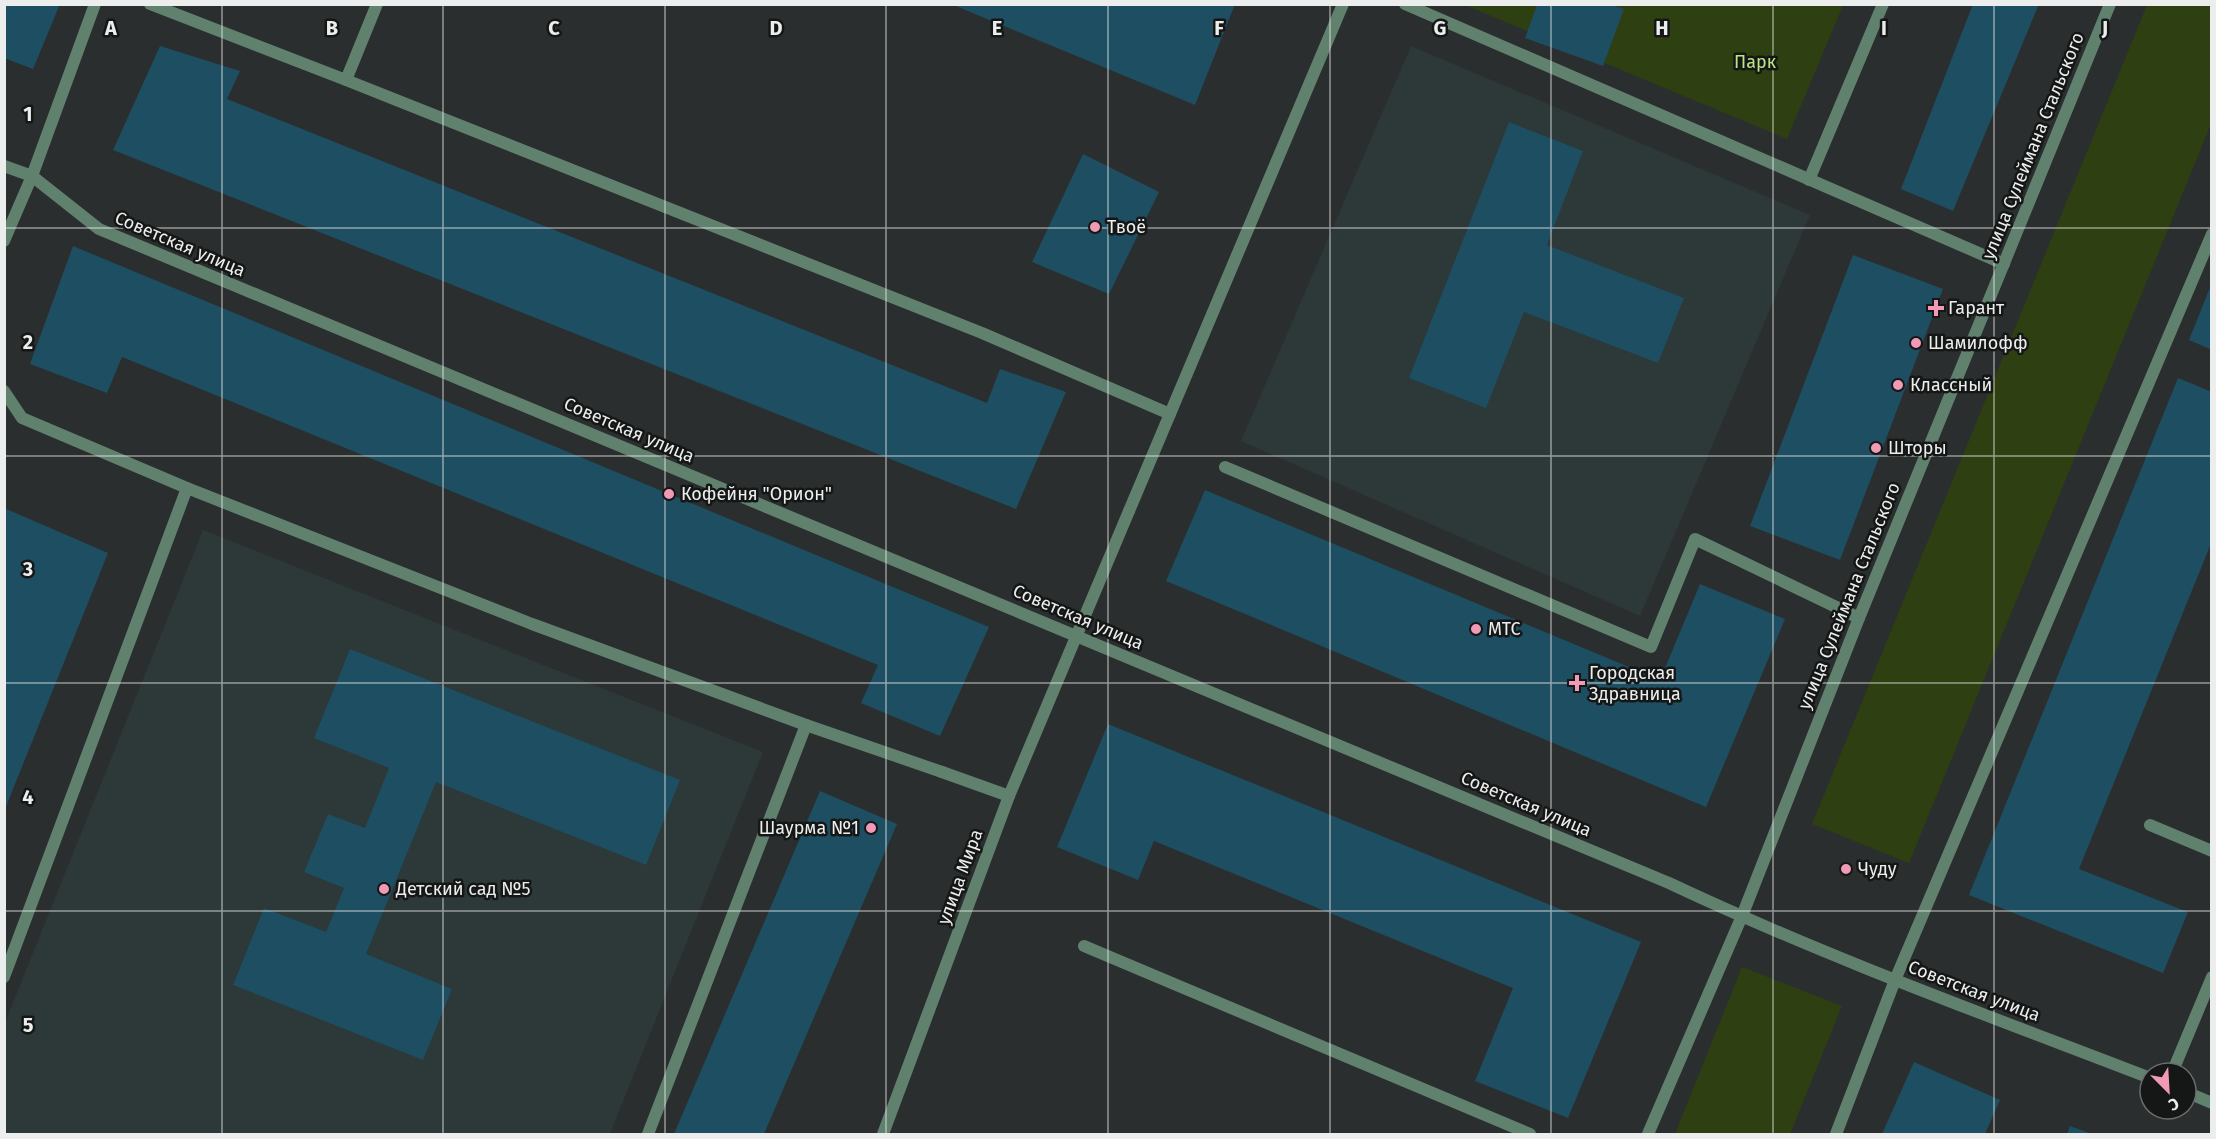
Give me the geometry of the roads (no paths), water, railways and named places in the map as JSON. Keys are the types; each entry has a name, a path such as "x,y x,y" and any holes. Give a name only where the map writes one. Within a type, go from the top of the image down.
{"street":[{"path":"4,241 32,176 96,4"},
{"path":"150,4 971,329 1170,414"},
{"path":"346,80 377,4"},
{"name":"улица Мира","path":"883,1134 1009,796 1343,4"},
{"path":"1405,4 2004,264"},
{"path":"1809,180 1883,4"},
{"name":"улица Сулеймана Стальского","path":"1648,1134 1742,916 1859,618 2110,4"},
{"name":"Советская улица","path":"4,166 32,176 99,230 1078,636 1895,980 2138,1073"},
{"path":"1836,1134 1895,980 2211,234"},
{"path":"4,390 22,418 188,488 532,624 806,725 1009,796"},
{"path":"1225,467 1651,647 1695,539 1859,618"},
{"path":"4,977 188,488"},
{"path":"648,1134 806,725"},
{"path":"2150,825 2211,851"},
{"path":"1084,946 1530,1134"},
{"path":"2177,1061 2211,977"}],"place":[{"name":"Твоё","path":"1095,227"},
{"name":"Гарант","path":"1936,308"},
{"name":"Шамилофф","path":"1916,343"},
{"name":"Классный","path":"1898,385"},
{"name":"Шторы","path":"1876,448"},
{"name":"Кофейня \"Орион\"","path":"669,494"},
{"name":"МТС","path":"1476,629"},
{"name":"Городская Здравница","path":"1577,683"},
{"name":"Шаурма №1","path":"871,828"},
{"name":"Чуду","path":"1846,869"},
{"name":"Детский сад №5","path":"384,889"}],"park label":[{"name":"Парк","path":"1755,62"}]}
